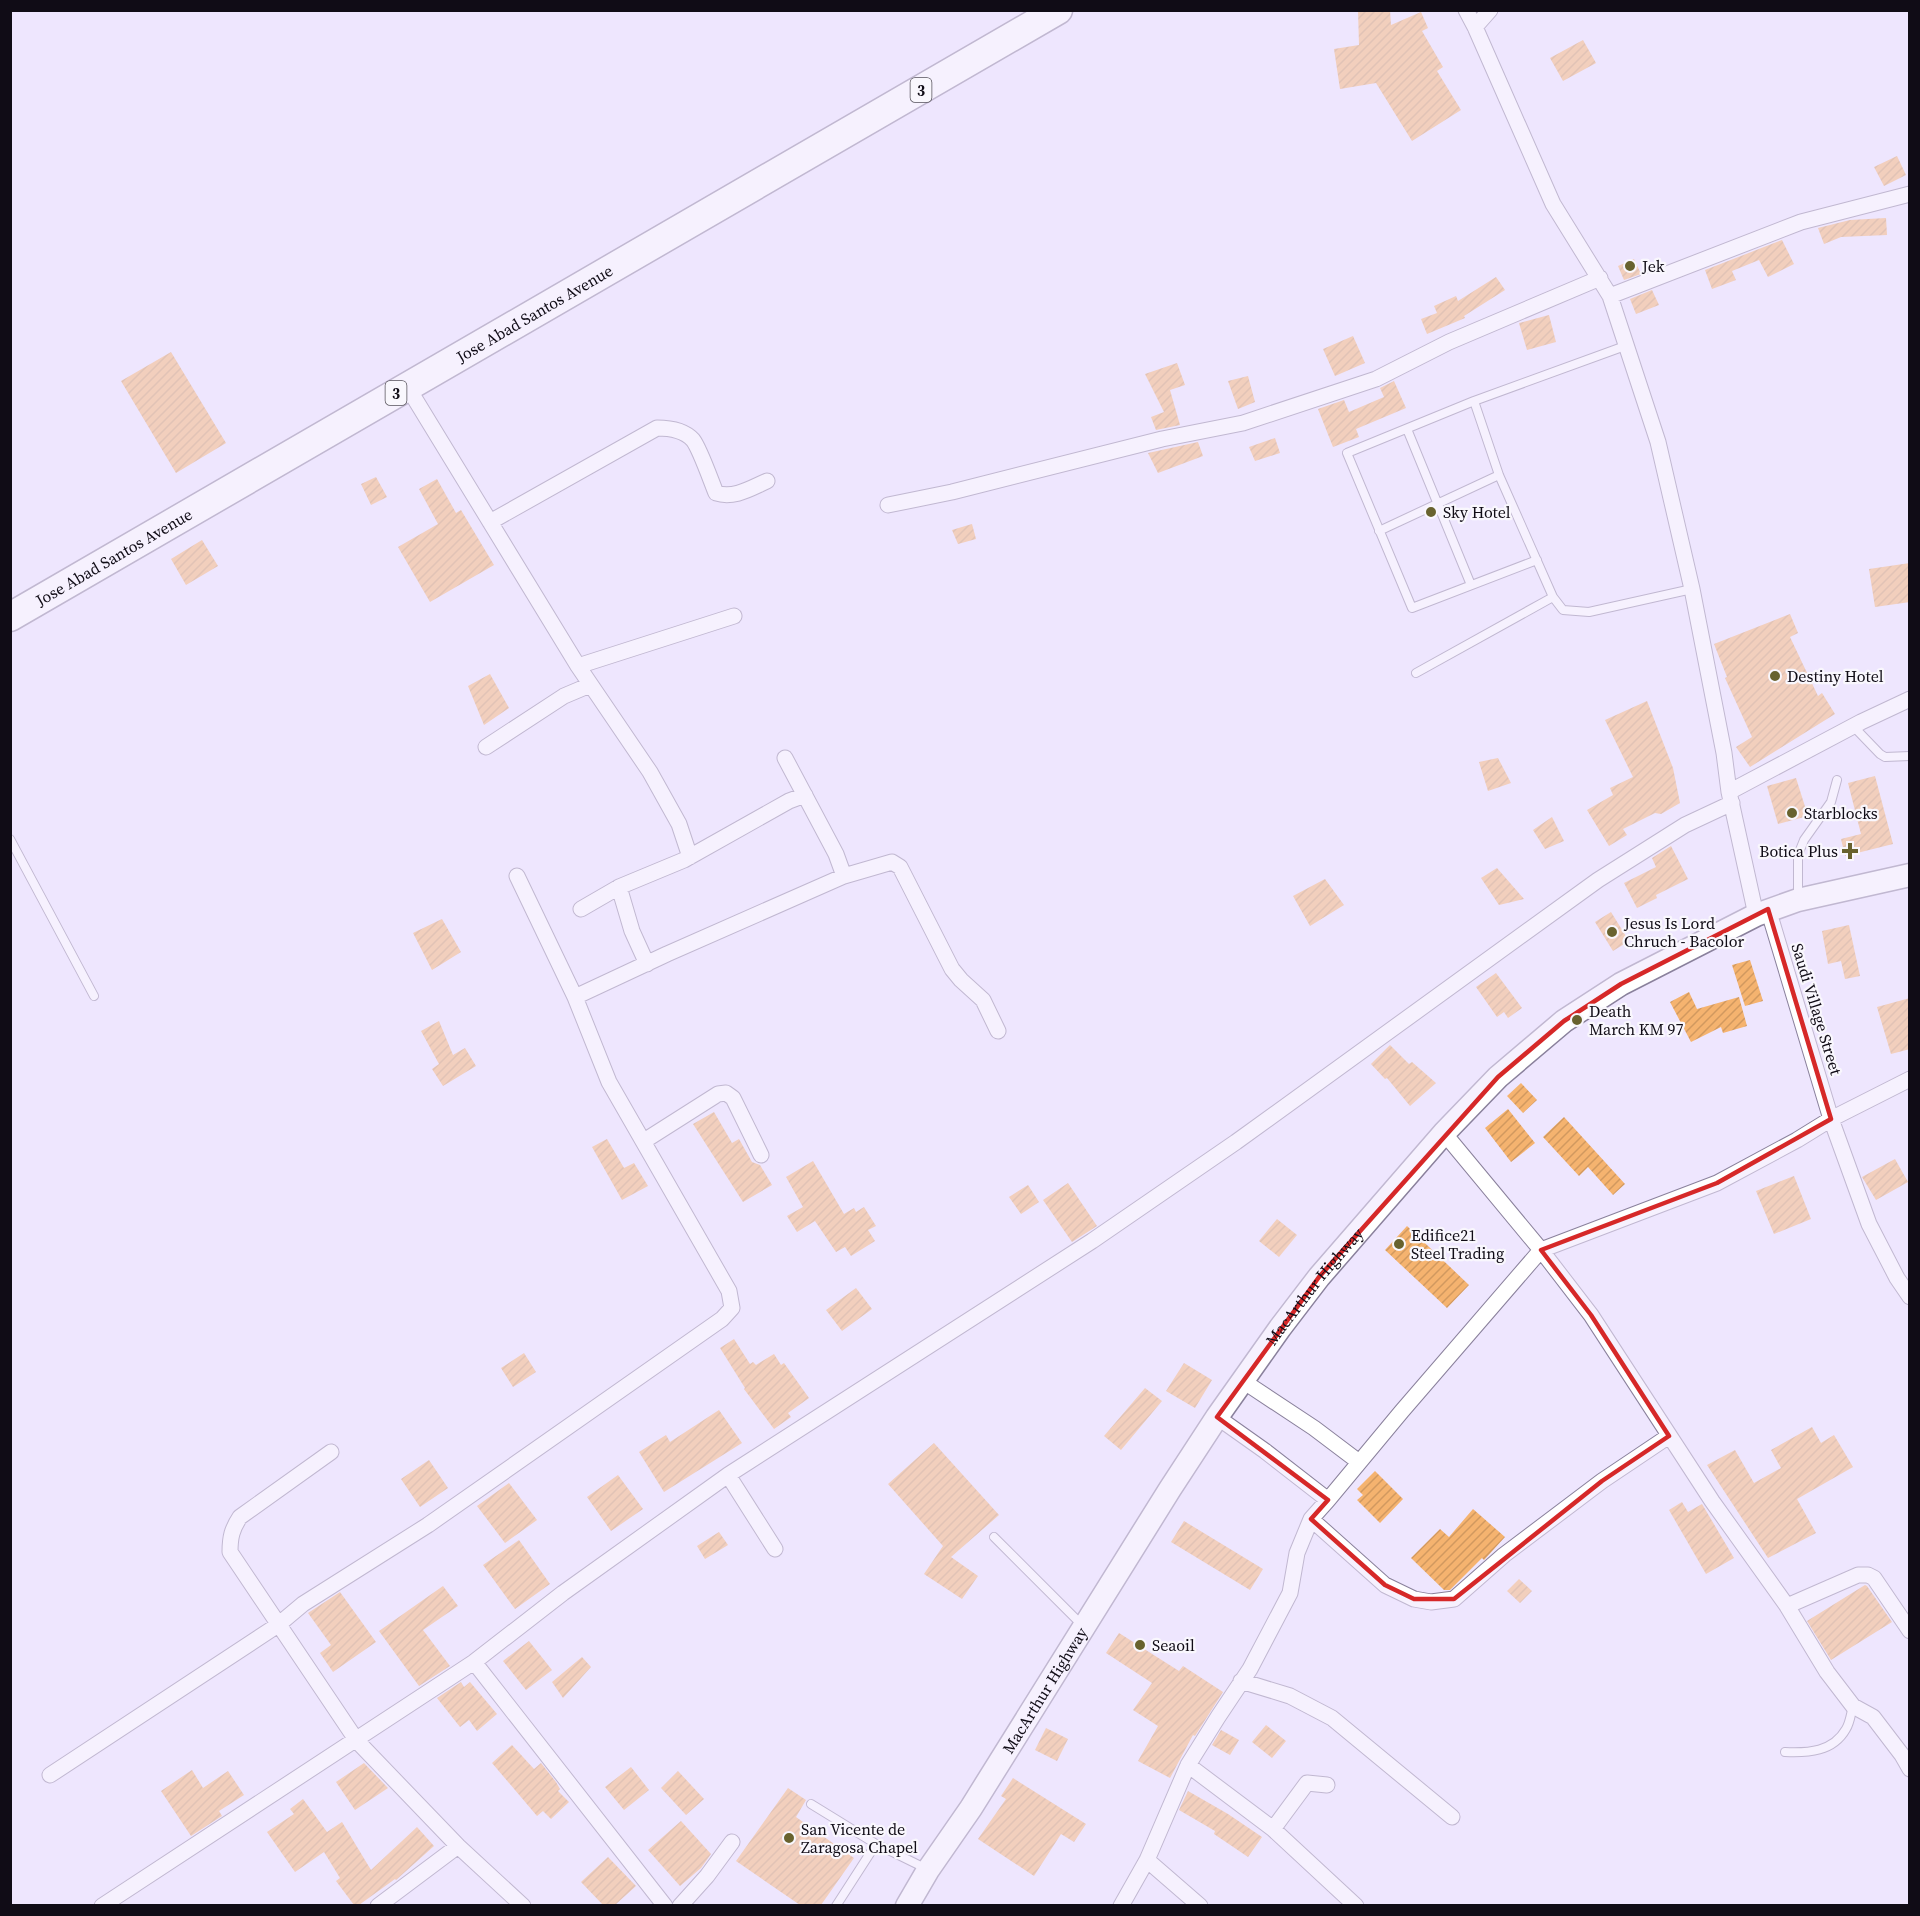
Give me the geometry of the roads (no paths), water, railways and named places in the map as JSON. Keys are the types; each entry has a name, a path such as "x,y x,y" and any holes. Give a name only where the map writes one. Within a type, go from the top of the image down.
{"highway":[{"name":"Jose Abad Santos Avenue","path":"10,617 1058,10"}],"main road":[{"name":"MacArthur Highway","path":"907,1905 977,1799 1216,1418 1280,1328 1319,1277 1444,1133 1498,1077 1564,1021 1621,984 1762,912 1798,900 1910,875"}],"street":[{"name":"Saudi Village Street","path":"1466,10 1553,204 1610,296 1658,442 1692,589 1724,753 1730,798 1762,912 1831,1119 1869,1224 1910,1298"},
{"path":"1475,27 1490,10"},
{"path":"1610,296 1801,222 1910,194"},
{"path":"888,506 1162,439 1243,423 1376,379 1449,342 1600,278"},
{"path":"407,386 590,686 650,771 679,824 690,856"},
{"path":"490,522 657,429 668,428 680,431 693,440 716,494 724,496 742,492 767,481"},
{"path":"578,666 734,616"},
{"path":"486,747 564,696 590,686"},
{"path":"102,1905 474,1662 564,1593 728,1475 1092,1241 1236,1142 1598,880 1677,830 1853,726 1910,699"},
{"path":"785,758 836,854 844,876"},
{"path":"581,909 619,887 690,856 789,801 805,795"},
{"path":"575,997 844,876 892,862 900,867 952,969 982,1000 998,1031"},
{"path":"50,1775 278,1625 303,1604 428,1525 722,1319 732,1308 729,1291 609,1082 575,997 517,876"},
{"path":"619,887 632,931 647,964"},
{"path":"1121,1905 1147,1860 1188,1765 1241,1681 1290,1593 1297,1553 1311,1519 1541,1250 1717,1183 1831,1119 1910,1079"},
{"path":"644,1141 718,1094 726,1093 733,1098 761,1155"},
{"path":"1444,1133 1541,1250 1591,1315 1712,1501 1787,1606 1827,1672 1853,1706 1873,1717 1910,1768"},
{"path":"1243,1381 1314,1428 1359,1462"},
{"path":"1216,1418 1328,1500"},
{"path":"1311,1519 1385,1585 1414,1599 1431,1602 1454,1599 1504,1555 1593,1488 1669,1436"},
{"path":"331,1452 240,1517 230,1537 230,1552 357,1740 458,1846 523,1905"},
{"path":"728,1475 775,1549"},
{"path":"1787,1606 1858,1575 1868,1575 1874,1578 1910,1631"},
{"path":"474,1662 665,1905"},
{"path":"1241,1681 1290,1696 1332,1718 1452,1817"},
{"path":"1188,1765 1273,1829 1356,1905"},
{"path":"1273,1829 1307,1783 1327,1785"},
{"path":"680,1905 713,1870 732,1842"},
{"path":"378,1905 458,1846"},
{"path":"1147,1860 1200,1905"}],"lane":[{"path":"1537,560 1412,608 1347,453 1474,401 1625,346"},
{"path":"1474,401 1499,475 1553,597 1563,610 1589,612 1692,589"},
{"path":"1407,429 1472,585"},
{"path":"1379,531 1499,475"},
{"path":"1416,673 1553,597"},
{"path":"1853,726 1885,757 1910,756"},
{"path":"1798,900 1798,855 1804,840 1831,802 1837,780"},
{"path":"10,839 94,996"},
{"path":"994,1537 1084,1627"},
{"path":"1785,1752 1810,1753 1832,1745 1846,1729 1853,1706"},
{"path":"811,1804 876,1844 928,1870"},
{"path":"836,1905 876,1844"}],"place":[{"name":"Jek","path":"1630,266"},
{"name":"Sky Hotel","path":"1431,512"},
{"name":"Destiny Hotel","path":"1775,676"},
{"name":"Starblocks","path":"1792,813"},
{"name":"Botica Plus","path":"1850,851"},
{"name":"Jesus Is Lord Chruch - Bacolor","path":"1612,932"},
{"name":"Death March KM 97","path":"1577,1020"},
{"name":"Edifice21 Steel Trading","path":"1399,1244"},
{"name":"Seaoil","path":"1140,1645"},
{"name":"San Vicente de Zaragosa Chapel","path":"789,1838"}]}
